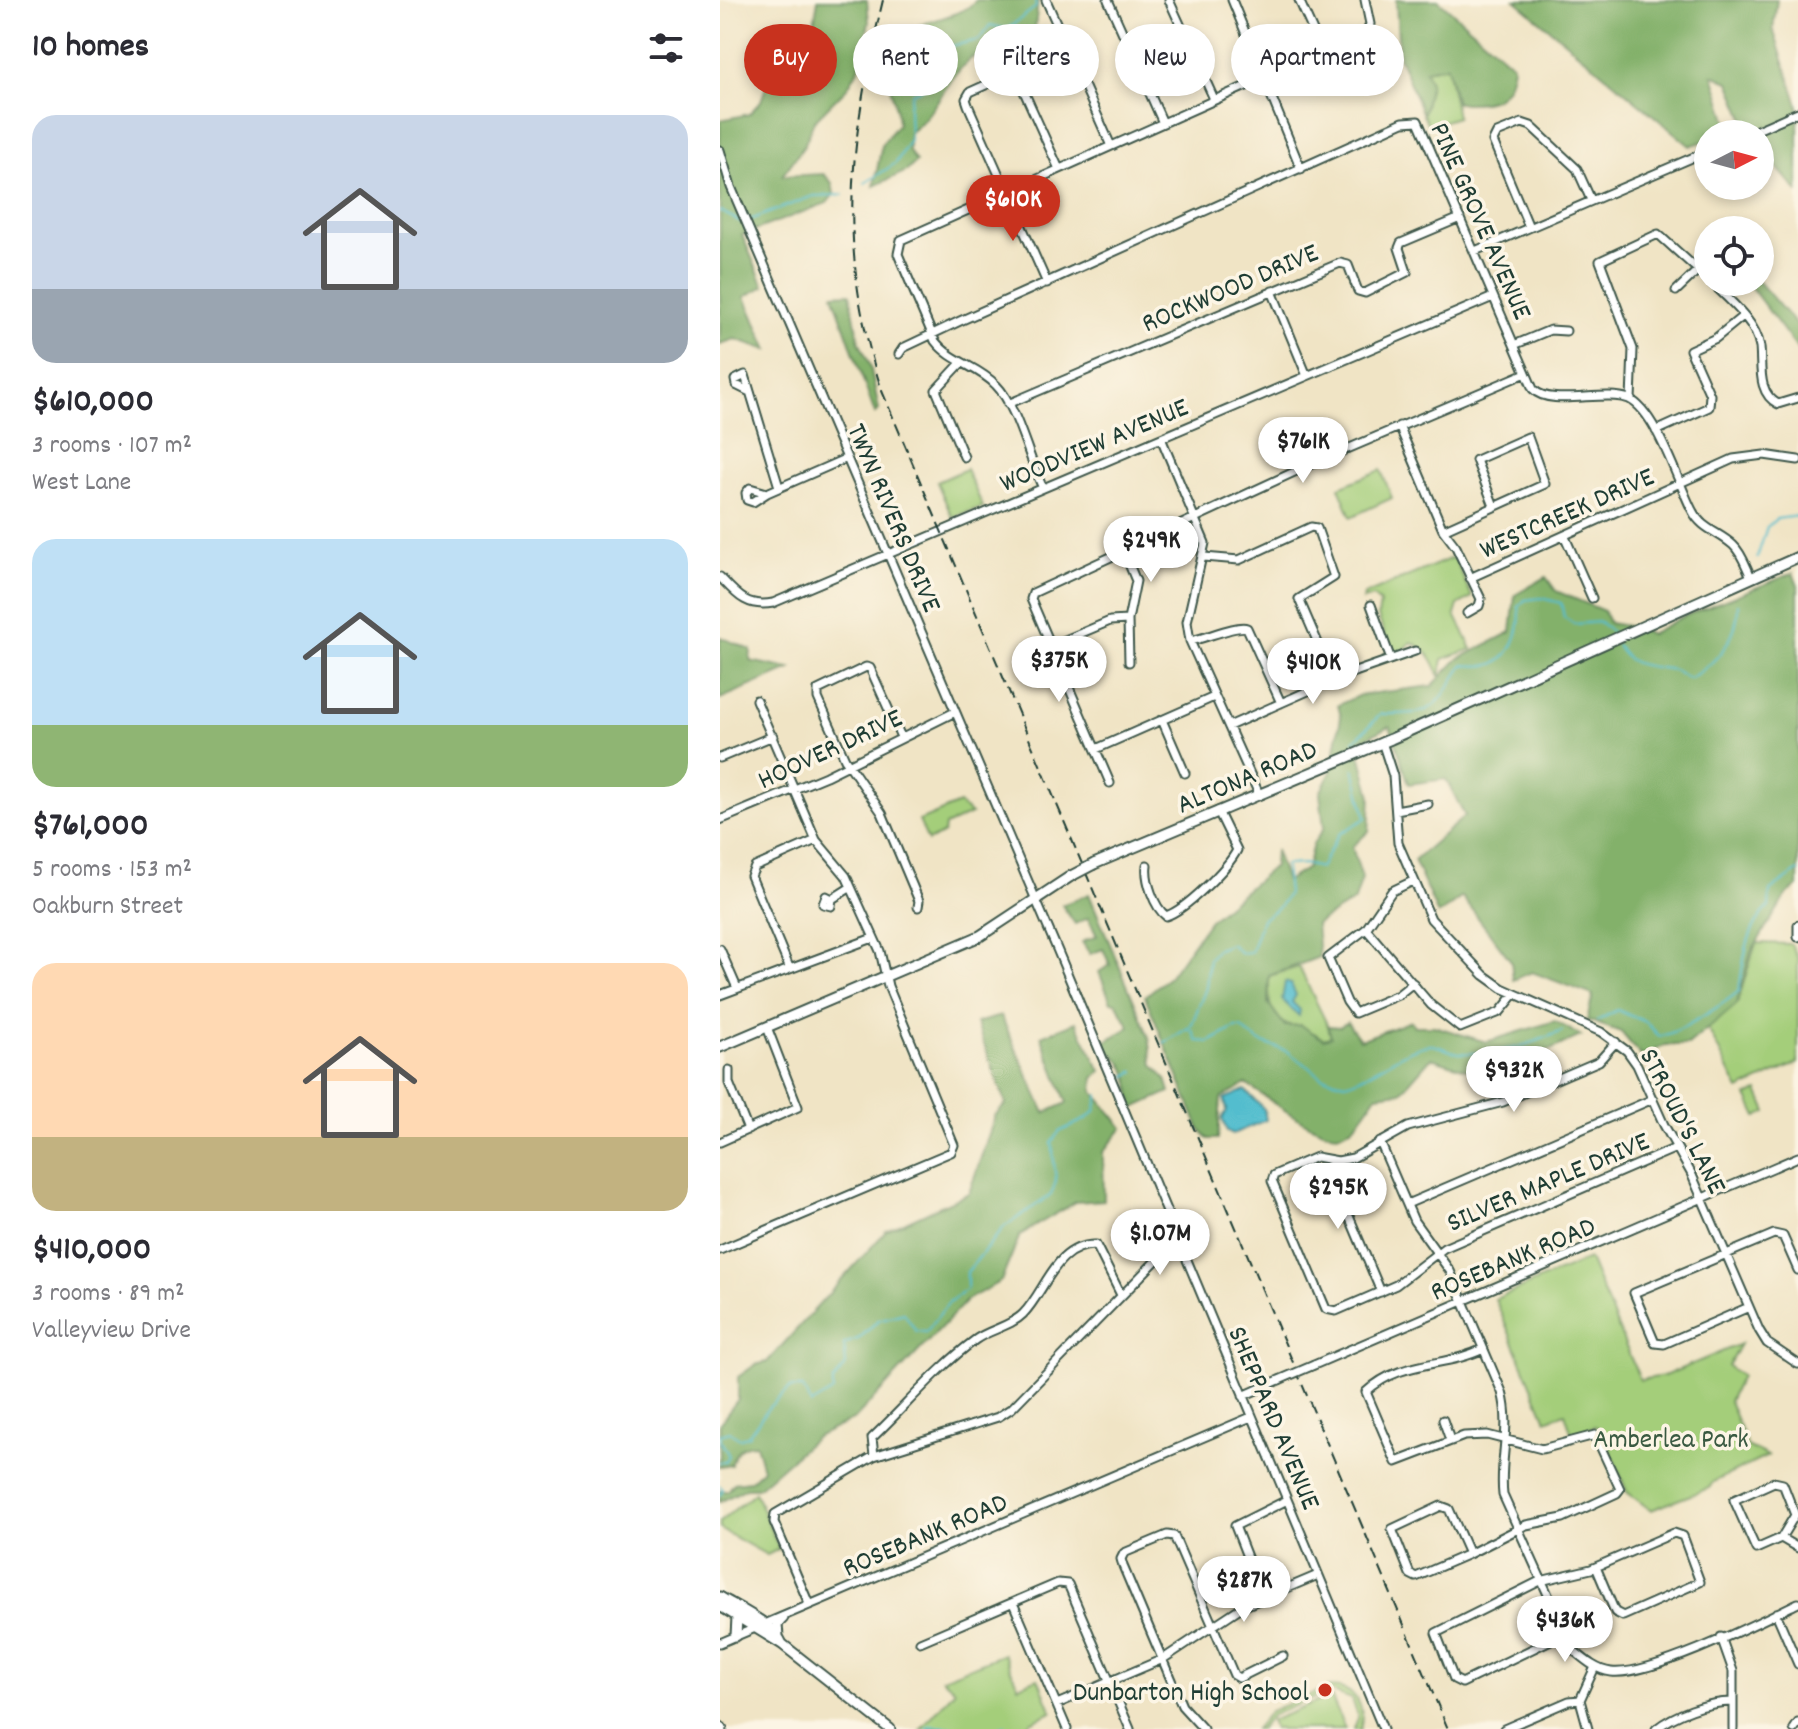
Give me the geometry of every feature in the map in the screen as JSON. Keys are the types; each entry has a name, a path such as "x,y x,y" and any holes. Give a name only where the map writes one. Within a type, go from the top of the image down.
{"main road":[{"name":"ALTONA ROAD","path":"720,1047 884,973 980,936 1094,864 1382,742 1798,557"},
{"path":"720,1597 762,1625 890,1729"},
{"path":"720,1606 737,1617 762,1625"},
{"path":"780,1640 777,1624 786,1616"},
{"path":"736,1636 737,1617"}],"street":[{"path":"1046,0 1111,146"},
{"path":"1108,0 1163,123"},
{"path":"1169,0 1214,99"},
{"path":"1232,0 1242,24"},
{"path":"1299,0 1310,24"},
{"path":"1365,0 1370,24"},
{"path":"1047,283 966,99 970,92 1010,74 1020,79 1059,169"},
{"path":"1043,488 1008,404 993,381 942,350 932,334 897,247 911,235 1231,92"},
{"path":"1271,96 1301,169"},
{"path":"1774,123 1798,112"},
{"name":"PINE GROVE AVENUE","path":"899,354 903,348 932,334 1403,122 1418,121 1533,389 1544,396 1631,400"},
{"path":"1529,227 1493,141 1500,132 1522,123 1531,126 1577,169 1591,200"},
{"name":"TWYN RIVERS DRIVE","path":"720,150 731,187 1035,900"},
{"path":"1475,251 1694,157"},
{"name":"ROCKWOOD DRIVE","path":"1008,404 1344,262 1358,291 1365,293 1407,272 1399,248 1401,243 1460,218"},
{"path":"1694,266 1658,234 1600,261 1633,349 1631,400 1646,414 1656,431 1700,524 1735,546 1751,577"},
{"path":"1676,291 1694,274"},
{"path":"1272,291 1307,376"},
{"path":"1724,296 1743,316 1758,340 1760,377 1771,399 1778,404 1798,398"},
{"name":"WOODVIEW AVENUE","path":"720,577 741,599 762,605 887,555 1493,297"},
{"path":"1656,431 1709,407 1710,395 1689,352 1743,316"},
{"path":"1514,345 1550,330 1566,331"},
{"path":"961,363 936,390 964,457"},
{"path":"1110,783 1031,599 1036,591 1399,426 1526,373"},
{"path":"750,392 779,487"},
{"name":"WESTCREEK DRIVE","path":"1399,426 1443,530 1456,547 1481,599 1479,606 1467,613"},
{"path":"1443,530 1545,484 1528,437 1476,460 1494,506"},
{"path":"1161,438 1204,539 1204,557 1189,614 1190,641 1259,794"},
{"name":"WESTCREEK DRIVE","path":"1470,578 1746,456 1798,460"},
{"path":"767,493 847,458"},
{"path":"1204,557 1239,560 1311,527 1317,528 1334,577 1299,599 1334,680"},
{"path":"1565,537 1592,598"},
{"path":"1124,552 1136,581 1128,620 1129,662"},
{"path":"1371,605 1390,657"},
{"path":"1051,646 1110,621 1128,620"},
{"path":"1190,641 1218,635 1239,626 1247,628 1281,703"},
{"path":"1229,726 1390,657 1401,658 1415,651"},
{"path":"901,737 870,668 866,667 818,690 818,698 849,765 882,813 919,901 918,907"},
{"path":"1096,749 1214,697"},
{"path":"720,1250 951,1152 953,1139 851,887 846,876 816,840 756,700"},
{"name":"HOOVER DRIVE","path":"720,820 849,765 955,712"},
{"path":"1162,720 1185,773"},
{"path":"720,758 773,736"},
{"name":"STROUD'S LANE","path":"1382,742 1390,761 1398,843 1438,930 1484,975 1514,995 1616,1042 1637,1065 1702,1198 1767,1343 1798,1364"},
{"path":"1396,810 1428,804"},
{"path":"1147,865 1148,882 1160,911 1166,916 1173,914 1197,894 1237,850 1218,811"},
{"path":"789,967 751,876 755,867 816,840"},
{"path":"1413,881 1387,896 1366,929 1328,958 1353,1012 1398,995 1413,983"},
{"path":"832,899 851,887"},
{"name":"SHEPPARD AVENUE","path":"1035,900 1383,1729"},
{"path":"1798,925 1798,937"},
{"path":"1366,929 1413,983 1460,1028 1500,1012 1514,995"},
{"path":"720,995 873,938"},
{"path":"720,949 737,988"},
{"path":"720,1142 798,1107 767,1027"},
{"path":"1381,1292 1335,1183 1330,1160 1353,1158 1420,1122 1503,1102 1599,1061 1616,1042"},
{"path":"729,1070 729,1083 748,1130"},
{"path":"1407,1204 1653,1099"},
{"path":"1380,1142 1423,1238 1450,1271 1508,1413 1501,1478 1503,1495 1563,1634 1573,1650 1595,1667 1609,1672 1642,1670 1798,1603"},
{"name":"SILVER MAPLE DRIVE","path":"1330,1160 1309,1159 1280,1171 1272,1181 1326,1309 1336,1311 1381,1292 1436,1253 1676,1148"},
{"name":"ROSEBANK ROAD","path":"1243,1396 1798,1157"},
{"path":"1749,1307 1664,1344 1655,1343 1634,1293 1780,1234 1798,1270"},
{"path":"809,1604 774,1522 775,1514 874,1456 998,1417 1012,1408 1178,1238"},
{"path":"874,1456 872,1438 955,1356 989,1331 1020,1317 1044,1280 1067,1254 1096,1245 1121,1295"},
{"path":"1469,1554 1449,1509 1441,1506 1392,1529 1410,1574 1416,1577 1469,1554 1518,1529 1563,1518 1620,1489 1595,1435 1542,1449 1477,1434 1450,1440 1396,1462 1366,1392 1388,1377 1422,1363 1461,1359 1483,1349"},
{"name":"ROSEBANK ROAD","path":"720,1643 1251,1417"},
{"path":"1443,1420 1450,1440"},
{"path":"1774,1482 1783,1484 1795,1515 1781,1538 1756,1549 1750,1543 1734,1500 1774,1482"},
{"path":"1263,1598 1235,1526 1287,1500"},
{"path":"1563,1634 1462,1683 1454,1679 1436,1633 1540,1581 1596,1567 1680,1533 1700,1582 1623,1616 1615,1612 1596,1567"},
{"path":"1203,1729 1182,1706 1123,1566 1121,1559 1124,1553 1167,1535 1174,1536 1234,1675 1239,1678 1283,1656"},
{"path":"1781,1538 1798,1548"},
{"path":"1057,1704 1163,1659 1263,1598 1318,1575"},
{"path":"920,1642 1058,1583 1068,1584 1130,1729"},
{"path":"1013,1603 1067,1729"},
{"path":"1776,1613 1798,1664"},
{"path":"1721,1637 1733,1671 1733,1729"},
{"path":"1588,1729 1580,1700 1595,1667"},
{"path":"1504,1729 1569,1701 1580,1700"},
{"path":"1656,1729 1715,1703 1732,1702"},
{"path":"1794,1729 1798,1723"}],"green space":[{"path":"818,0 867,0 869,24 853,24 853,78 848,87 814,121 804,146 782,176 824,174 832,183 834,194 827,203 742,235 764,286 745,297 768,350 735,339 720,344 720,120 749,114 763,96 837,96 837,24 814,24"},
{"path":"976,0 1038,0 1036,24 974,24 974,57 958,72 958,24 923,24 969,7"},
{"path":"1396,0 1438,0 1513,65 1507,87 1502,94 1488,101 1456,103 1447,66 1425,70 1430,83 1423,115 1404,69 1404,24 1397,24"},
{"path":"1515,0 1777,0 1773,29 1798,105 1798,192 1774,164 1774,120 1745,120 1729,82 1713,75 1727,120 1694,120 1694,145 1690,146"},
{"path":"1447,66 1457,117 1429,126 1423,115 1430,83 1424,70"},
{"path":"893,96 940,96 926,117 909,133 909,151 916,162 907,171 874,186 882,144 898,124"},
{"path":"850,293 859,341 870,365 879,410 875,414 833,294"},
{"path":"1758,296 1771,296 1798,327 1798,350"},
{"path":"966,469 983,507 952,517 937,482"},
{"path":"1381,470 1392,498 1351,517 1339,487"},
{"path":"1454,557 1472,597 1458,605 1455,615 1472,649 1443,659 1440,677 1429,656 1411,642 1401,654 1391,653 1378,616 1380,603 1373,597 1363,600 1364,595"},
{"path":"1793,573 1798,585 1798,886 1787,894 1751,952 1737,1004 1688,1045 1666,1045 1641,1056 1621,1032 1587,1020 1593,995 1532,972 1513,980 1511,961 1462,897 1438,915 1414,860 1465,816 1446,779 1409,784 1390,726 1357,742 1371,796 1369,831 1352,847 1362,878 1355,900 1316,924 1319,957 1269,976 1268,1003 1285,1026 1300,1025 1323,1039 1331,1037 1328,1026 1339,1027 1347,1022 1360,1040 1411,1021 1414,1026 1434,1026 1486,1042 1555,1021 1581,1036 1501,1072 1469,1070 1431,1058 1401,1092 1377,1095 1354,1125 1335,1134 1309,1125 1246,1084 1221,1098 1218,1139 1208,1139 1199,1128 1145,996 1169,977 1210,920 1274,866 1275,850 1286,881 1307,868 1313,844 1324,828 1320,793 1331,772 1341,717 1338,705 1360,695 1432,686 1458,659 1511,632 1515,595 1546,577 1556,591 1604,611 1609,623 1639,628 1650,634 1682,617"},
{"path":"720,637 751,650 750,661 790,669 720,699"},
{"path":"959,804 971,814 945,826 944,833 928,841 919,821"},
{"path":"1089,894 1149,1037 1153,1065 1166,1079 1170,1092 1132,1109 1125,1069 1104,1042 1130,1027 1116,1002 1111,1002 1099,972 1110,965 1103,949 1090,954 1082,942 1097,936 1088,918 1075,924 1062,905"},
{"path":"1756,943 1791,944 1798,959 1798,1063 1739,1090 1708,1029 1737,1004"},
{"path":"1299,967 1331,1037 1323,1039 1311,1031 1282,1023 1272,1011 1269,976"},
{"path":"1001,1016 1045,1113 1067,1103 1041,1036 1076,1022 1101,1071 1094,1078 1093,1091 1123,1128 1103,1152 1104,1200 1076,1202 1020,1235 1001,1281 967,1300 855,1419 816,1437 758,1488 746,1488 720,1502 720,1491 728,1491 734,1483 750,1481 763,1469 756,1444 742,1447 731,1465 720,1467 720,1423 738,1399 738,1377 755,1365 767,1362 886,1231 969,1193 995,1116 1006,1104 976,1023"},
{"path":"1758,1091 1767,1112 1757,1117 1747,1096"},
{"name":"Amberlea Park","path":"1589,1259 1640,1380 1664,1376 1740,1344 1728,1366 1741,1376 1729,1401 1747,1446 1768,1456 1713,1482 1709,1488 1651,1510 1627,1492 1602,1430 1595,1426 1572,1435 1565,1413 1546,1420 1495,1299"},
{"path":"755,1492 779,1549 767,1555 720,1529 720,1522"},
{"path":"1004,1654 1018,1686 1038,1678 1052,1712 1030,1722 1025,1729 921,1729 955,1690 942,1678"},
{"path":"1329,1687 1345,1690 1356,1699 1362,1712 1360,1729 1354,1729 1358,1717 1352,1699 1331,1691 1272,1715 1260,1729 1255,1729 1270,1711"},
{"path":"1331,1696 1345,1729 1273,1729 1270,1721"}],"water":[{"path":"1285,982 1291,984 1296,995 1292,1002 1300,1010 1299,1016 1282,1000"},
{"path":"1245,1090 1264,1109 1266,1120 1233,1134 1227,1131 1222,1119 1227,1110 1224,1099"}],"waterway":[{"path":"865,183 896,163 910,140 909,107 912,93 939,76 948,62 951,46 979,40 990,25 1007,29 1036,7 1035,0"},
{"path":"750,220 813,196 843,195"},
{"path":"720,211 741,222"},
{"path":"1757,558 1767,527 1776,519 1798,516"},
{"path":"1354,741 1381,714 1414,713 1432,706 1463,665 1489,665 1504,657 1514,642 1519,624 1519,607 1525,600 1541,598 1561,603 1564,617 1574,624 1600,622 1611,632"},
{"path":"1617,645 1634,662 1673,670 1690,678 1725,647 1735,627 1738,604"},
{"path":"1164,1043 1191,1026 1206,988 1209,959 1217,949 1231,944 1241,953 1251,952 1262,919 1279,907 1288,894 1285,865 1304,864 1320,868 1339,834 1366,818 1354,769"},
{"path":"1597,1021 1617,1010 1646,1022 1659,1036 1689,1024 1739,991 1750,935 1769,907 1770,891 1798,871"},
{"path":"1186,1030 1192,1030 1197,1041 1209,1042 1235,1028 1241,1028 1260,1042 1287,1051 1322,1077 1345,1083 1420,1047 1433,1045 1459,1053 1486,1053 1524,1045 1562,1031"},
{"path":"1124,1077 1135,1071"},
{"path":"720,1439 720,1435 730,1432 740,1438 748,1436 769,1407 790,1388 803,1388 811,1404 833,1391 833,1382 846,1365 844,1344 860,1338 878,1320 904,1313 916,1331 926,1332 949,1302 967,1289 967,1272 1004,1227 1051,1195 1056,1181 1052,1142 1059,1132 1095,1111 1099,1095"},
{"path":"720,1462 726,1462 729,1456 721,1441"},
{"path":"720,1486 723,1489 720,1496"},
{"path":"999,1729 1005,1725"},
{"path":"926,1729 930,1726 970,1729"}],"railway":[{"path":"883,0 862,101 852,196 858,290 867,339 882,391 1448,1729"}],"place":[{"name":"Dunbarton High School","path":"1325,1690"}]}
